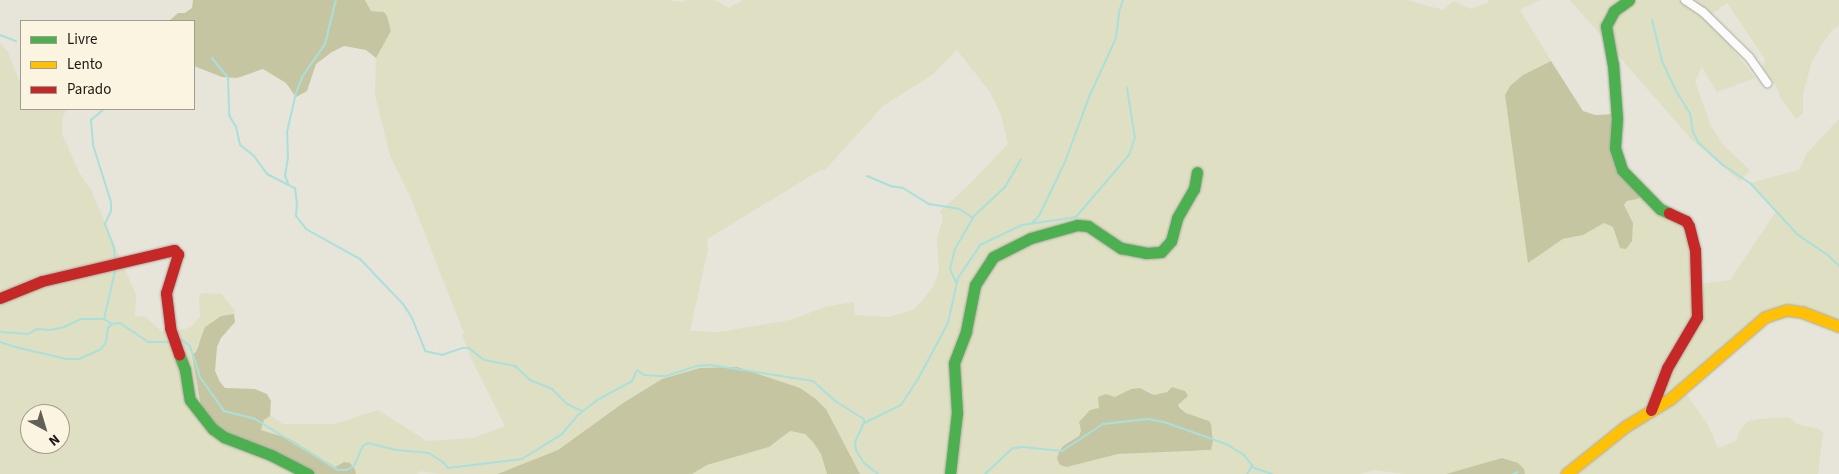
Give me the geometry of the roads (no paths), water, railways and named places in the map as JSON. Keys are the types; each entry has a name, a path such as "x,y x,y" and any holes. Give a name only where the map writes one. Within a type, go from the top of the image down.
{"street":[{"path":"1629,0 1614,11 1606,26 1606,35 1613,64 1617,119 1615,148 1622,170 1632,182 1647,194 1660,209 1686,221 1692,234 1695,250 1696,318 1667,368 1651,410"},
{"path":"1686,0 1703,12 1749,57 1767,83"},
{"path":"950,474 958,413 954,363 966,331 975,285 993,257 1031,238 1077,225 1088,226 1121,248 1146,253 1161,252 1171,241 1177,218 1190,196 1197,172"},
{"path":"0,298 42,281 105,268 174,250 178,254 168,279 166,293 170,328 185,370 190,400 213,429 224,437 271,454 308,474"},
{"path":"1566,474 1626,426 1670,399 1766,317 1776,312 1787,310 1802,312 1839,326"}],"waterway":[{"path":"288,183 285,176 288,158 287,132 296,93 302,77 325,44 336,0"},
{"path":"1033,222 1039,216 1065,162 1089,97 1116,38 1119,12 1123,0"},
{"path":"1652,20 1662,61 1676,91 1690,113 1693,132 1698,142 1723,165 1751,184 1798,235 1829,256 1839,266"},
{"path":"0,35 16,41"},
{"path":"212,58 228,78 229,115 236,127 240,145 254,156 267,174 295,188 296,216 306,229 360,259 403,304 412,318 425,351 442,355 462,348 469,348 484,360 515,366 530,380 552,389 567,404 582,411"},
{"path":"878,474 864,463 856,450 855,442 864,423 901,405 918,379 948,323 958,278 980,245 1022,225 1076,217 1129,155 1135,138 1127,88"},
{"path":"103,110 91,120 93,145 111,202 111,211 105,224 114,248 115,261"},
{"path":"956,282 950,269 955,249 975,215 1005,187 1021,159"},
{"path":"867,176 890,186 903,188 929,204 959,209 972,217"},
{"path":"104,319 115,271"},
{"path":"0,332 28,334 37,329 51,330 64,327 81,319 104,319 112,324 120,323 148,342 172,342"},
{"path":"0,342 67,359 79,359 101,349 106,342 108,328 112,324"},
{"path":"179,341 182,340 190,346 200,377 224,411 255,419 338,470 347,470 354,466 363,446 368,443 396,450 429,453 443,462 448,468 522,459 562,434 578,415 597,400 632,381 637,370 644,375 666,376 696,366 711,365 813,381 835,401 864,419 864,422"},
{"path":"985,474 1013,448 1023,447 1062,451 1103,424 1148,419 1164,422 1226,444 1244,455 1254,468 1273,474"},
{"path":"1247,474 1252,466"},
{"path":"1513,474 1518,472"}]}
